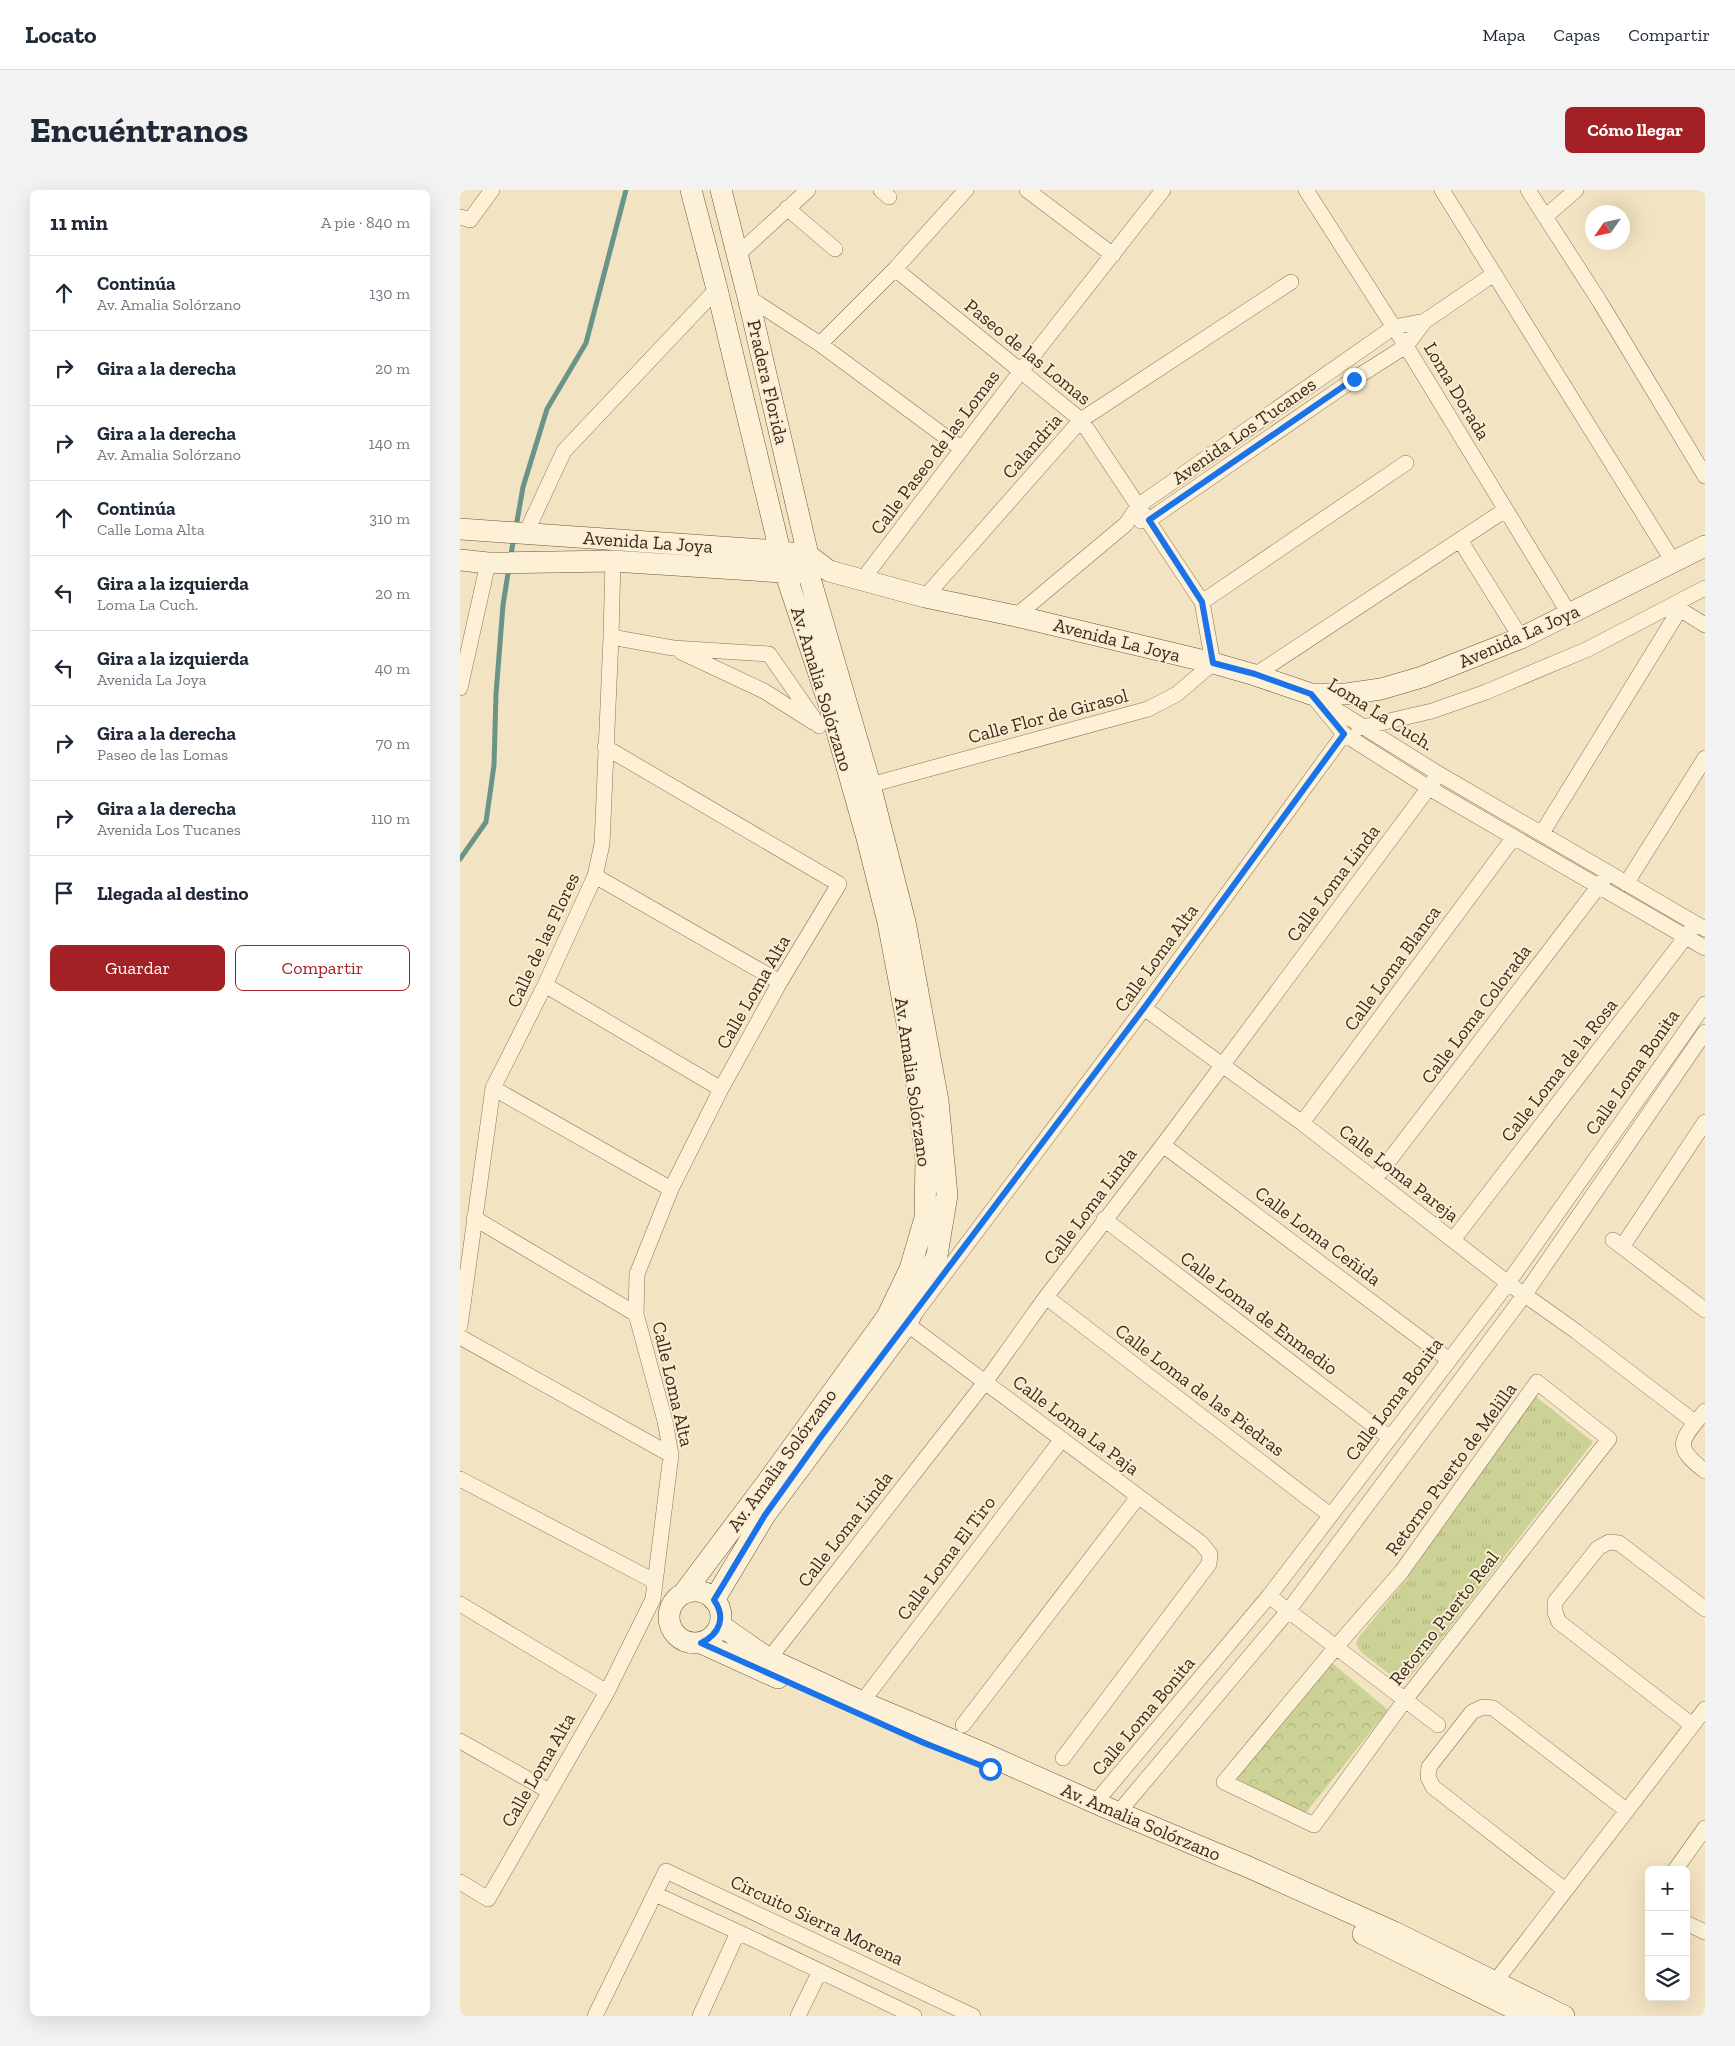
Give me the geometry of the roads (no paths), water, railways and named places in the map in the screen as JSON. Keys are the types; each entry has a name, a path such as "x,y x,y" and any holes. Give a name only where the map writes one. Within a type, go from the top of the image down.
{"main road":[{"name":"Pradera Florida","path":"691,190 785,572"},
{"name":"Pradera Florida","path":"721,190 816,567"},
{"name":"Avenida La Joya","path":"460,530 518,532 780,551 816,567 925,597 1016,616 1213,663 1255,674 1311,694 1346,694 1381,689 1422,677 1521,638 1705,546"},
{"name":"Avenida La Joya","path":"460,560 493,563 613,561 785,572 816,567"},
{"name":"Av. Amalia Solórzano","path":"714,1600 765,1515 820,1438 907,1324 937,1255 946,1195 938,1101 905,922 816,567"},
{"name":"Av. Amalia Solórzano","path":"683,1594 887,1317 910,1269 924,1218 926,1159 913,1055 888,922 867,838 832,716 785,572"},
{"path":"699,1591 707,1594 714,1600 719,1607 720,1625 710,1639 701,1643 684,1641 672,1630 669,1622 671,1606 683,1594 699,1591"},
{"name":"Av. Amalia Solórzano","path":"720,1625 769,1659 862,1702 1118,1813 1246,1866 1376,1925 1564,2016"},
{"name":"Av. Amalia Solórzano","path":"701,1643 924,1743 990,1769 1142,1838 1361,1933 1529,2016"}],"street":[{"path":"465,218 492,190"},
{"path":"737,254 808,190"},
{"path":"820,344 895,269 966,190"},
{"path":"1027,190 1114,255"},
{"name":"Calle Paseo de las Lomas","path":"863,579 1021,371 1114,255 1163,190"},
{"name":"Loma Dorada","path":"1306,190 1406,346 1570,615"},
{"path":"1442,190 1674,563"},
{"path":"1528,190 1546,216 1705,476"},
{"path":"1546,216 1576,190"},
{"path":"787,208 835,249"},
{"name":"Paseo de las Lomas","path":"895,269 1081,420 1202,602 1213,663"},
{"path":"1406,346 1425,321 1494,274"},
{"name":"Calandria","path":"925,597 1081,420 1291,282"},
{"path":"518,532 564,451 717,290"},
{"path":"748,297 820,344 962,448"},
{"path":"1394,327 1425,321"},
{"name":"Avenida Los Tucanes","path":"1016,616 1126,524 1139,505 1394,327"},
{"name":"Avenida Los Tucanes","path":"1126,524 1149,520 1354,379 1406,346"},
{"path":"1202,602 1406,463"},
{"path":"1255,674 1505,510"},
{"path":"1460,540 1521,638"},
{"name":"Calle de las Flores","path":"460,1326 493,1088 545,985 595,876 602,844 613,561"},
{"path":"460,688 493,563"},
{"name":"Avenida La Joya","path":"1344,734 1363,727 1432,712 1486,692 1588,650 1676,607 1705,588"},
{"path":"1542,833 1676,607 1705,625"},
{"path":"611,637 673,648 769,654 819,726 764,691 673,648"},
{"name":"Calle Flor de Girasol","path":"881,782 1148,710 1177,694 1213,663"},
{"name":"Loma La Cuch.","path":"1311,694 1439,774 1700,926"},
{"name":"Loma La Cuch.","path":"1311,694 1344,734 1429,788 1705,948"},
{"name":"Calle Loma Alta","path":"907,1324 1144,1008 1344,734"},
{"name":"Calle Loma Alta","path":"460,1882 488,1899 548,1791 607,1692 653,1599 671,1455 665,1421 636,1314 637,1274 671,1190 721,1089 780,982 839,884 605,746"},
{"path":"1626,884 1705,758"},
{"name":"Calle Loma Linda","path":"769,1659 986,1381 1104,1220 1163,1145 1439,774"},
{"name":"Calle Loma Blanca","path":"1302,1123 1514,836"},
{"name":"Calle Loma Colorada","path":"1375,1179 1608,873"},
{"path":"595,876 780,982"},
{"name":"Calle Loma de la Rosa","path":"1453,1240 1686,937 1700,926"},
{"path":"545,985 721,1089"},
{"name":"Calle Loma Bonita","path":"1095,1803 1269,1596 1390,1438 1508,1282 1705,1004"},
{"name":"Calle Loma Pareja","path":"1144,1008 1302,1123 1508,1282 1628,1370 1688,1417"},
{"name":"Calle Loma Bonita","path":"1118,1813 1288,1611 1524,1294 1705,1032"},
{"path":"493,1088 671,1190"},
{"path":"1704,1307 1618,1243 1705,1122"},
{"name":"Calle Loma Ceñida","path":"1163,1145 1449,1360"},
{"path":"474,1218 636,1314"},
{"name":"Calle Loma de Enmedio","path":"1104,1220 1390,1438"},
{"name":"Calle Loma de las Piedras","path":"1046,1298 1330,1515"},
{"name":"Calle Loma La Paja","path":"907,1324 1201,1543 1210,1554 1209,1564 1063,1758"},
{"path":"460,1337 671,1455"},
{"name":"Retorno Puerto de Melilla","path":"1336,1647 1402,1571 1537,1382 1609,1439"},
{"path":"1705,1411 1684,1438 1683,1448 1688,1458 1705,1471"},
{"name":"Calle Loma El Tiro","path":"862,1702 1062,1439"},
{"name":"Retorno Puerto Real","path":"1336,1647 1224,1782 1314,1825 1405,1700 1609,1439"},
{"path":"460,1479 654,1581"},
{"path":"963,1726 1138,1496"},
{"path":"1692,1725 1559,1622 1554,1612 1555,1602 1598,1548 1609,1542 1619,1543 1705,1609"},
{"path":"1269,1596 1438,1725"},
{"path":"460,1604 607,1692"},
{"path":"1565,1890 1433,1787 1428,1777 1429,1767 1472,1712 1482,1707 1493,1708 1626,1810"},
{"path":"1495,1982 1705,1709"},
{"path":"460,1741 548,1791"},
{"path":"1678,1866 1705,1828"},
{"name":"Circuito Sierra Morena","path":"595,2016 666,1871 973,2016"},
{"path":"655,1894 820,1971 906,2014"},
{"path":"1690,1924 1705,1932"},
{"path":"700,2016 738,1932"},
{"path":"798,2016 820,1971"}],"waterway":[{"path":"516,527 523,487 547,409 586,343 626,190"},
{"path":"510,559 514,538"},
{"path":"460,859 486,822 494,765 496,694 503,605 509,567"}]}
